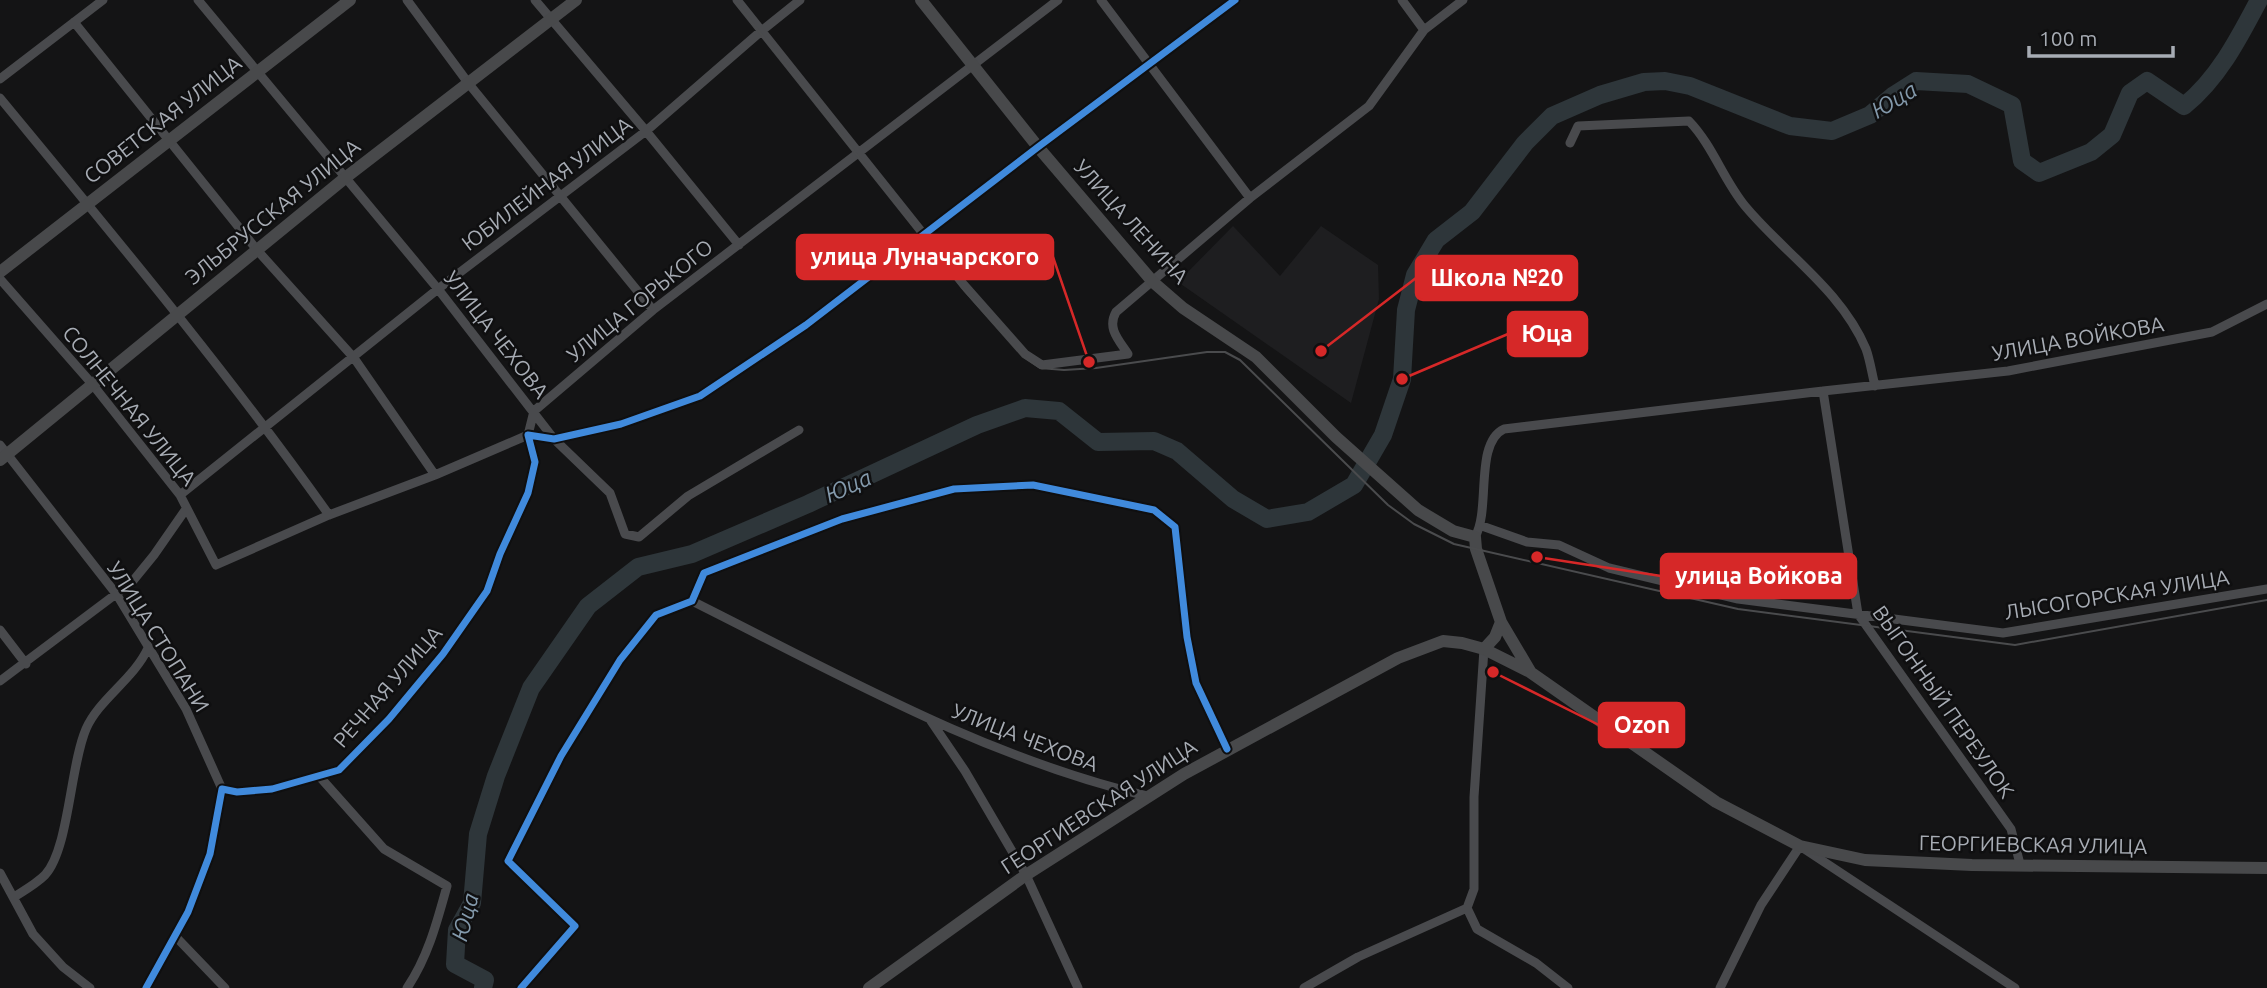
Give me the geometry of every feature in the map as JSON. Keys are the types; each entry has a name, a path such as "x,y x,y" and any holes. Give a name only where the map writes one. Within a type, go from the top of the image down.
{"main road":[{"name":"СОВЕТСКАЯ УЛИЦА","path":"0,272 350,0"},
{"name":"ЭЛЬБРУССКАЯ УЛИЦА","path":"2,453 93,385 345,178 576,0"},
{"name":"УЛИЦА ЛЕНИНА","path":"921,0 1038,147 1153,282 1183,308 1256,356 1336,437 1418,510 1453,531 1478,531"},
{"path":"1478,531 1476,549 1501,622 1530,672"},
{"path":"1484,649 1495,637 1501,622"},
{"name":"ГЕОРГИЕВСКАЯ УЛИЦА","path":"869,988 1026,875 1147,796 1227,749 1398,658 1429,645 1450,641 1484,649 1530,672 1716,802 1800,846 1865,860 1972,865 2267,868"}],"street":[{"path":"0,79 103,0"},
{"name":"УЛИЦА ЧЕХОВА","path":"198,0 438,289 554,439 610,493 625,534 639,537 688,496 799,430"},
{"path":"407,0 469,84 653,310"},
{"path":"535,0 738,245"},
{"path":"737,0 964,285 1025,354 1042,365 1128,354 1113,332 1111,321 1116,312 1250,198 1369,106 1424,30 1463,0"},
{"name":"ЮБИЛЕЙНАЯ УЛИЦА","path":"180,495 438,289 646,131 800,0"},
{"name":"УЛИЦА ГОРЬКОГО","path":"534,411 653,310 1058,0"},
{"path":"1101,0 1250,198"},
{"path":"0,98 178,314 266,427 329,515 435,475 527,435 554,439 621,424 700,396 806,325 1235,0"},
{"path":"1402,0 1424,30"},
{"path":"74,22 257,250 354,358 435,475"},
{"path":"1570,143 1578,126 1689,121 1703,136 1745,205 1843,308 1866,350 1875,386"},
{"name":"СОЛНЕЧНАЯ УЛИЦА","path":"0,279 93,385 180,495 216,565 329,515"},
{"name":"УЛИЦА ВОЙКОВА","path":"1478,531 1489,450 1496,433 1504,429 2008,371 2212,332 2267,304"},
{"name":"ВЫГОННЫЙ ПЕРЕУЛОК","path":"1823,391 1858,614 2011,830 2020,864"},
{"path":"527,435 534,411"},
{"name":"РЕЧНАЯ УЛИЦА","path":"222,789 237,792 272,789 339,770 389,719 443,654 487,592 528,493 535,462 527,435"},
{"name":"УЛИЦА СТОПАНИ","path":"2,453 117,595 186,709 222,789"},
{"path":"521,988 575,926 508,861 561,756 620,660 656,615 692,601 704,573 842,519 954,489 1033,485 1154,510 1175,527 1187,636 1196,683 1227,749"},
{"path":"0,681 132,582 155,555 186,509"},
{"name":"ЛЫСОГОРСКАЯ УЛИЦА","path":"1478,531 1527,542 1539,541 1559,545 1609,568 1738,599 2003,633 2267,589"},
{"name":"УЛИЦА ЧЕХОВА","path":"692,601 931,721 1051,770 1147,796"},
{"path":"0,629 26,664"},
{"path":"14,897 47,874 58,849 86,728 106,701 141,664 148,648"},
{"path":"1304,988 1358,957 1467,908 1474,889 1474,797 1484,649"},
{"name":"УЛИЦА ЧЕХОВА","path":"931,721 965,771 1026,875 1078,988"},
{"path":"319,776 384,849 447,886 434,934 418,972 407,988"},
{"path":"146,988 176,937 210,854 222,789"},
{"path":"1720,988 1761,905 1800,846"},
{"name":"ГЕОРГИЕВСКАЯ УЛИЦА","path":"1800,846 2015,988"},
{"path":"0,873 33,934 63,967 90,988"},
{"path":"1467,908 1477,929 1536,963 1568,988"},
{"path":"176,937 225,988"}],"shaded area":[{"path":"1233,226 1280,276 1321,226 1378,265 1379,299 1351,403 1178,282"}],"waterway":[{"name":"Юца","path":"483,988 485,980 455,964 457,930 472,903 478,834 496,776 531,688 588,606 638,567 692,554 808,504 977,425 1025,408 1059,411 1098,442 1154,441 1177,451 1233,499 1267,519 1308,512 1354,485 1383,435 1402,379 1406,310 1415,275 1436,240 1472,212 1525,143 1552,116 1600,95 1644,82 1665,81 1690,86 1790,126 1832,131 1870,115 1916,81 1968,84 2012,105 2022,161 2039,173 2091,152 2112,135 2130,93 2147,81 2184,106 2217,71 2259,0"}],"tram line":[{"path":"734,0 964,290 1024,357 1040,368 1064,370 1225,352 1240,360 1388,505 1414,524 1454,544 1738,609 2015,645 2267,600"}],"cycle path":[{"path":"146,988 188,912 210,854 222,789 237,792 272,789 339,770 389,719 443,654 487,591 500,554 528,493 535,462 528,435 554,439 621,424 700,396 806,325 1235,0"},
{"path":"521,988 575,926 508,861 561,756 620,660 656,615 692,601 704,573 842,519 954,489 1033,485 1154,510 1175,527 1187,637 1196,683 1227,749"}],"place":[{"name":"Школа №20","path":"1321,351"},
{"name":"улица Луначарского","path":"1089,362"},
{"name":"Юца","path":"1402,379"},
{"name":"улица Войкова","path":"1537,557"},
{"name":"Ozon","path":"1493,672"}]}
